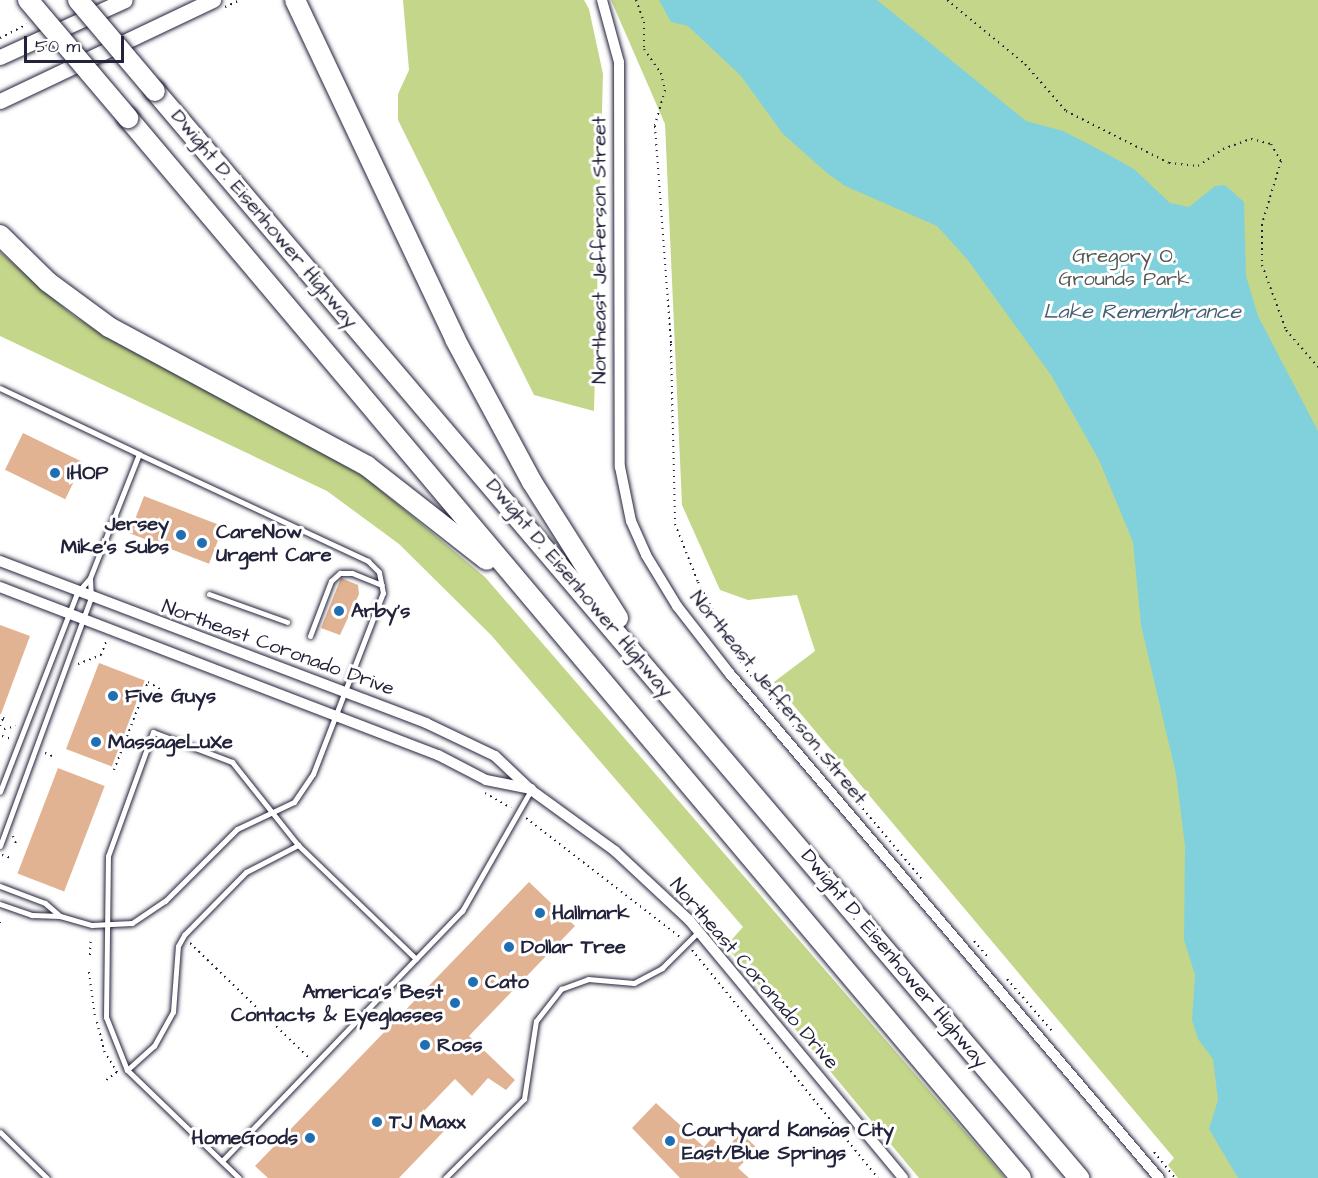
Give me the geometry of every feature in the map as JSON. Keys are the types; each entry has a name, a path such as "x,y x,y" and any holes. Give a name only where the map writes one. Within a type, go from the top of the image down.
{"highway":[{"name":"Dwight D. Eisenhower Highway","path":"28,0 518,585 1021,1178"},
{"name":"Dwight D. Eisenhower Highway","path":"78,0 1079,1178"},
{"path":"300,4 454,339 532,482 657,679"},
{"path":"0,235 48,282 109,327 367,466 518,585"}],"main road":[{"path":"0,57 124,0"},
{"path":"0,100 213,0"}],"street":[{"name":"Northeast Jefferson Street","path":"602,0 618,62 620,467 631,521 646,555 677,606 730,674 1159,1178"},
{"name":"Northeast Coronado Drive","path":"0,561 77,593 343,691 495,756 531,790 615,851 699,932 903,1178"},
{"name":"Northeast Coronado Drive","path":"0,587 438,755 486,780 531,790"}],"lane":[{"path":"0,388 368,561 379,572 383,593 306,790 272,813 223,840 150,914 107,926 60,915 32,915 0,904"},
{"path":"0,792 77,593 90,578 139,454"},
{"path":"310,636 331,581 340,573 382,585"},
{"path":"0,846 91,598 90,578"},
{"path":"208,594 287,622"},
{"path":"239,1178 127,1070 106,1017 108,856 153,732 232,762 298,845 416,959"},
{"path":"222,1161 468,903 531,790"},
{"path":"127,1070 154,1046 173,1012 178,946 184,935 246,872 298,845"},
{"path":"0,886 45,903 60,915"},
{"path":"445,1178 524,1099 536,1021 561,989 588,979 634,983 662,968 699,932"},
{"path":"0,1132 47,1178"}],"path":[{"path":"636,0 644,22 644,48 661,73 664,90 655,126 671,355 675,524 698,582 742,666 925,883"},
{"path":"947,0 1025,64 1066,111 1169,163 1198,166 1223,149 1251,140 1271,144 1281,161 1262,224 1262,265 1286,330 1318,367"},
{"path":"0,38 28,24"},
{"path":"72,666 101,655 107,641"},
{"path":"114,770 148,682 162,690"},
{"path":"0,726 3,718 8,720"},
{"path":"4,729 18,725"},
{"path":"2,736 14,740"},
{"path":"43,752 52,756"},
{"path":"476,788 501,801"},
{"path":"528,819 670,926"},
{"path":"2,855 11,858"},
{"path":"966,932 994,964"},
{"path":"90,955 91,938"},
{"path":"189,942 315,1064"},
{"path":"698,958 878,1178"},
{"path":"1002,973 1054,1034"},
{"path":"1147,1145 1175,1178"}],"green space":[{"path":"403,0 584,0 589,9 603,74 594,411 534,395 398,120 398,94 409,70"},
{"name":"Gregory O. Grounds Park","path":"611,0 1318,0 1318,1178 1178,1178 1168,1165 1174,1158 774,682 815,651 797,595 748,600 720,590 682,505 665,124"},
{"path":"0,252 71,314 111,340 305,440 370,481 485,577 1005,1178 919,1178 726,946 743,927 491,635 399,544 327,491 0,336"}],"water":[{"name":"Lake Remembrance","path":"659,0 877,0 1026,121 1063,131 1134,169 1170,203 1189,207 1215,186 1225,185 1244,202 1246,276 1258,316 1318,431 1318,1178 1238,1178 1209,1129 1218,1100 1213,1059 1198,1039 1192,1020 1195,975 1184,940 1185,846 1176,774 1141,625 1133,542 1099,460 1051,375 967,259 937,226 845,186 827,173 783,134 741,76 688,26 671,22"}],"building":[{"path":"23,433 83,462 65,499 5,470"},
{"path":"144,496 223,526 209,564 130,533"},
{"name":"Arby's","path":"341,578 358,585 359,594 340,635 321,628"},
{"path":"0,625 30,636 1,714 0,714"},
{"path":"99,663 145,681 112,766 66,749"},
{"path":"58,768 105,786 64,891 18,873"},
{"path":"529,882 575,926 469,1036 515,1080 506,1090 488,1078 472,1096 455,1079 423,1112 444,1131 399,1178 268,1178 255,1166"},
{"name":"Courtyard Kansas City East/Blue Springs","path":"656,1103 704,1147 712,1138 724,1150 741,1133 757,1148 738,1168 749,1178 680,1178 632,1128"}],"place":[{"name":"IHOP","path":"55,473"},
{"name":"Jersey Mike's Subs","path":"181,535"},
{"name":"CareNow Urgent Care","path":"202,543"},
{"name":"Arby's","path":"339,611"},
{"name":"Five Guys","path":"113,696"},
{"name":"MassageLuXe","path":"96,742"},
{"name":"Hallmark","path":"540,913"},
{"name":"Dollar Tree","path":"509,947"},
{"name":"Cato","path":"473,982"},
{"name":"America's Best Contacts & Eyeglasses","path":"455,1003"},
{"name":"Ross","path":"425,1045"},
{"name":"TJ Maxx","path":"377,1122"},
{"name":"HomeGoods","path":"310,1138"},
{"name":"Courtyard Kansas City East/Blue Springs","path":"670,1141"}]}
